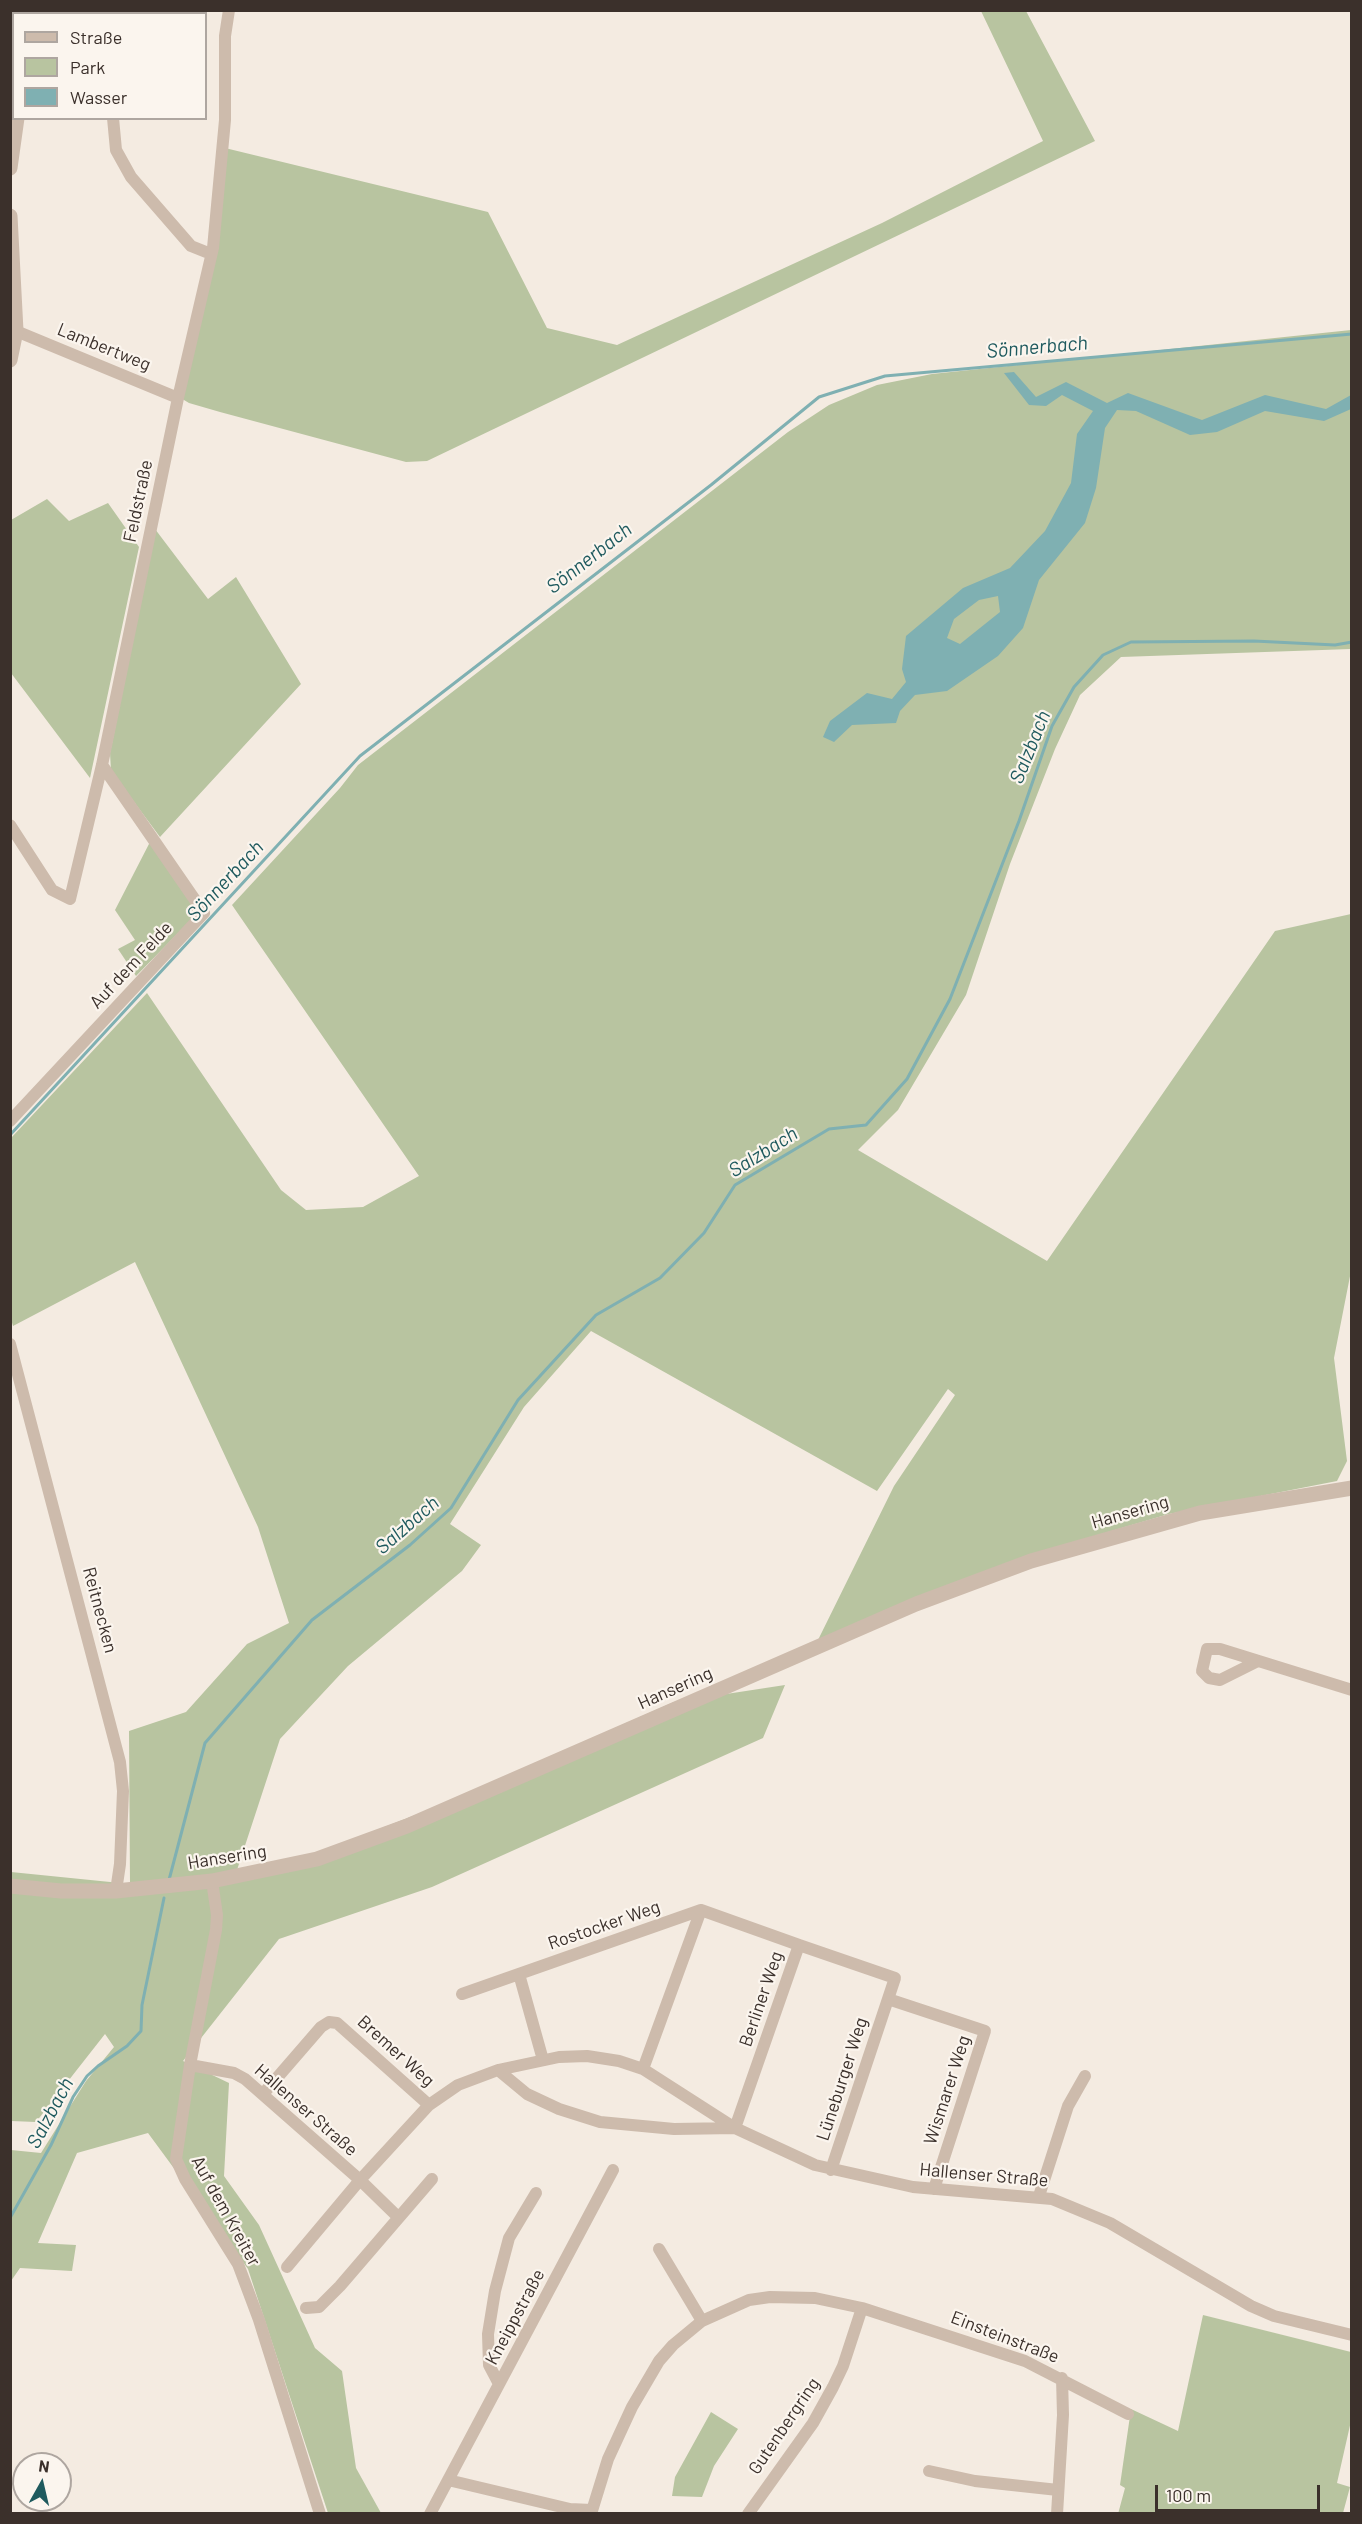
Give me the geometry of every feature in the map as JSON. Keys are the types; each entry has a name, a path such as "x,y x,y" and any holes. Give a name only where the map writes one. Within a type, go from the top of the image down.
{"street":[{"name":"Feldstraße","path":"10,825 52,890 70,899 102,765 178,398 212,254 225,120 225,36 229,10"},
{"path":"10,168 17,120"},
{"path":"113,120 116,150 131,177 190,246 212,254"},
{"path":"10,216 16,331 10,360"},
{"name":"Lambertweg","path":"16,331 178,398"},
{"name":"Auf dem Felde","path":"10,1121 204,913 102,765"},
{"name":"Reitnecken","path":"10,1344 120,1762 123,1791 116,1891"},
{"name":"Hansering","path":"10,1886 61,1891 116,1891 212,1881 299,1864 354,1847 916,1604 1031,1561 1200,1513 1352,1488"},
{"path":"1258,1661 1352,1690"},
{"name":"Auf dem Kreiter","path":"212,1881 217,1915 216,1930 190,2065 176,2159 185,2180 238,2264 259,2320 320,2514"},
{"path":"643,2069 701,1910"},
{"name":"Berliner Weg","path":"701,1910 799,1946 735,2128"},
{"name":"Rostocker Weg","path":"462,1994 701,1910"},
{"path":"799,1946 895,1978 888,1999"},
{"path":"519,1974 543,2060"},
{"name":"Lüneburger Weg","path":"831,2170 888,1999"},
{"name":"Wismarer Weg","path":"888,1999 985,2031 934,2189"},
{"name":"Bremer Weg","path":"263,2094 321,2027 329,2022 337,2023 429,2105"},
{"name":"Hallenser Straße","path":"287,2267 360,2180 429,2105 458,2085 498,2070 543,2060 587,2056 619,2061 643,2069 735,2128 771,2146 831,2170 934,2189 1039,2196 1081,2208 1251,2306 1274,2316 1352,2335"},
{"name":"Hallenser Straße","path":"190,2065 234,2073 263,2094 360,2180"},
{"name":"Hallenser Straße","path":"498,2070 527,2094 559,2109 600,2122 674,2129 735,2128"},
{"path":"1039,2196 1068,2106 1085,2076"},
{"name":"Kneippstraße","path":"430,2514 613,2170"},
{"path":"306,2308 319,2307 432,2179"},
{"path":"360,2180 398,2217"},
{"path":"499,2384 489,2365 488,2334 495,2291 509,2238 536,2193"},
{"path":"659,2249 702,2321"},
{"path":"448,2480 570,2511 591,2512 608,2459 632,2407 659,2361 673,2345 702,2321 749,2300 770,2297 815,2298 862,2308"},
{"name":"Einsteinstraße","path":"862,2308 1026,2361 1128,2414"},
{"name":"Gutenbergring","path":"748,2514 813,2422 833,2387 843,2366 862,2308"},
{"path":"1057,2514 1062,2378"},
{"path":"929,2471 975,2481 1059,2490"}],"green space":[{"path":"981,11 1026,11 1095,141 427,461 406,462 220,412 189,403 179,397 199,323 225,148 488,212 547,328 617,345 882,223 1043,141"},
{"path":"1351,330 1351,649 1121,657 1080,695 1055,749 1010,864 966,995 898,1110 858,1150 1047,1261 1275,931 1351,914 1352,1266 1334,1358 1347,1461 1337,1481 1169,1514 1027,1556 818,1640 894,1486 955,1395 948,1389 877,1491 591,1331 524,1407 450,1524 481,1545 462,1571 348,1666 280,1739 237,1870 315,1854 436,1807 674,1702 785,1685 763,1738 432,1887 279,1939 183,2061 229,2083 224,2176 259,2225 315,2348 342,2371 356,2468 381,2513 328,2513 248,2269 148,2133 77,2153 38,2243 76,2245 72,2271 20,2268 11,2281 11,2150 41,2153 86,2081 114,2047 105,2034 36,2122 11,2121 11,1872 130,1884 129,1731 186,1712 247,1644 289,1623 258,1527 135,1262 13,1326 10,1316 11,1138 147,993 281,1190 306,1210 363,1207 419,1176 232,905 340,788 358,765 788,432 829,405 877,385 932,374"},
{"path":"47,499 69,521 108,503 139,547 90,778 11,673 11,520"},
{"path":"155,529 208,599 236,577 301,684 160,837 111,771 110,753"},
{"path":"150,842 194,903 192,919 136,976 118,949 135,940 115,910"},
{"path":"1203,2315 1351,2352 1351,2421 1337,2483 1350,2487 1343,2513 1118,2514 1125,2488 1120,2485 1131,2409 1178,2431"},
{"path":"711,2412 738,2429 714,2466 702,2497 672,2496 675,2477"}],"water":[{"path":"1014,372 1036,397 1066,382 1107,403 1128,393 1202,420 1265,395 1326,409 1351,395 1351,409 1324,421 1265,411 1217,432 1190,435 1136,411 1117,410 1105,428 1096,488 1085,523 1039,580 1023,628 998,656 947,691 915,695 900,711 896,723 852,725 834,742 823,737 830,721 867,693 892,699 906,682 902,669 906,636 963,588 1010,568 1045,531 1071,483 1077,434 1093,411 1062,395 1046,406 1029,405 1004,373","holes":["998,596 1000,612 960,644 947,638 954,619 979,600"]}],"waterway":[{"name":"Sönnerbach","path":"10,1135 360,756 711,485 819,397 885,376 1352,334"},
{"name":"Salzbach","path":"169,1880 205,1743 312,1620 410,1545 451,1508 518,1400 596,1315 660,1278 704,1233 735,1185 829,1129 866,1125 907,1079 950,999 1019,821 1052,726 1074,687 1103,655 1131,642 1254,641 1335,645 1352,642"},
{"name":"Salzbach","path":"10,2218 51,2145 73,2097 87,2076 127,2046 141,2031 142,2005 164,1898"}]}
